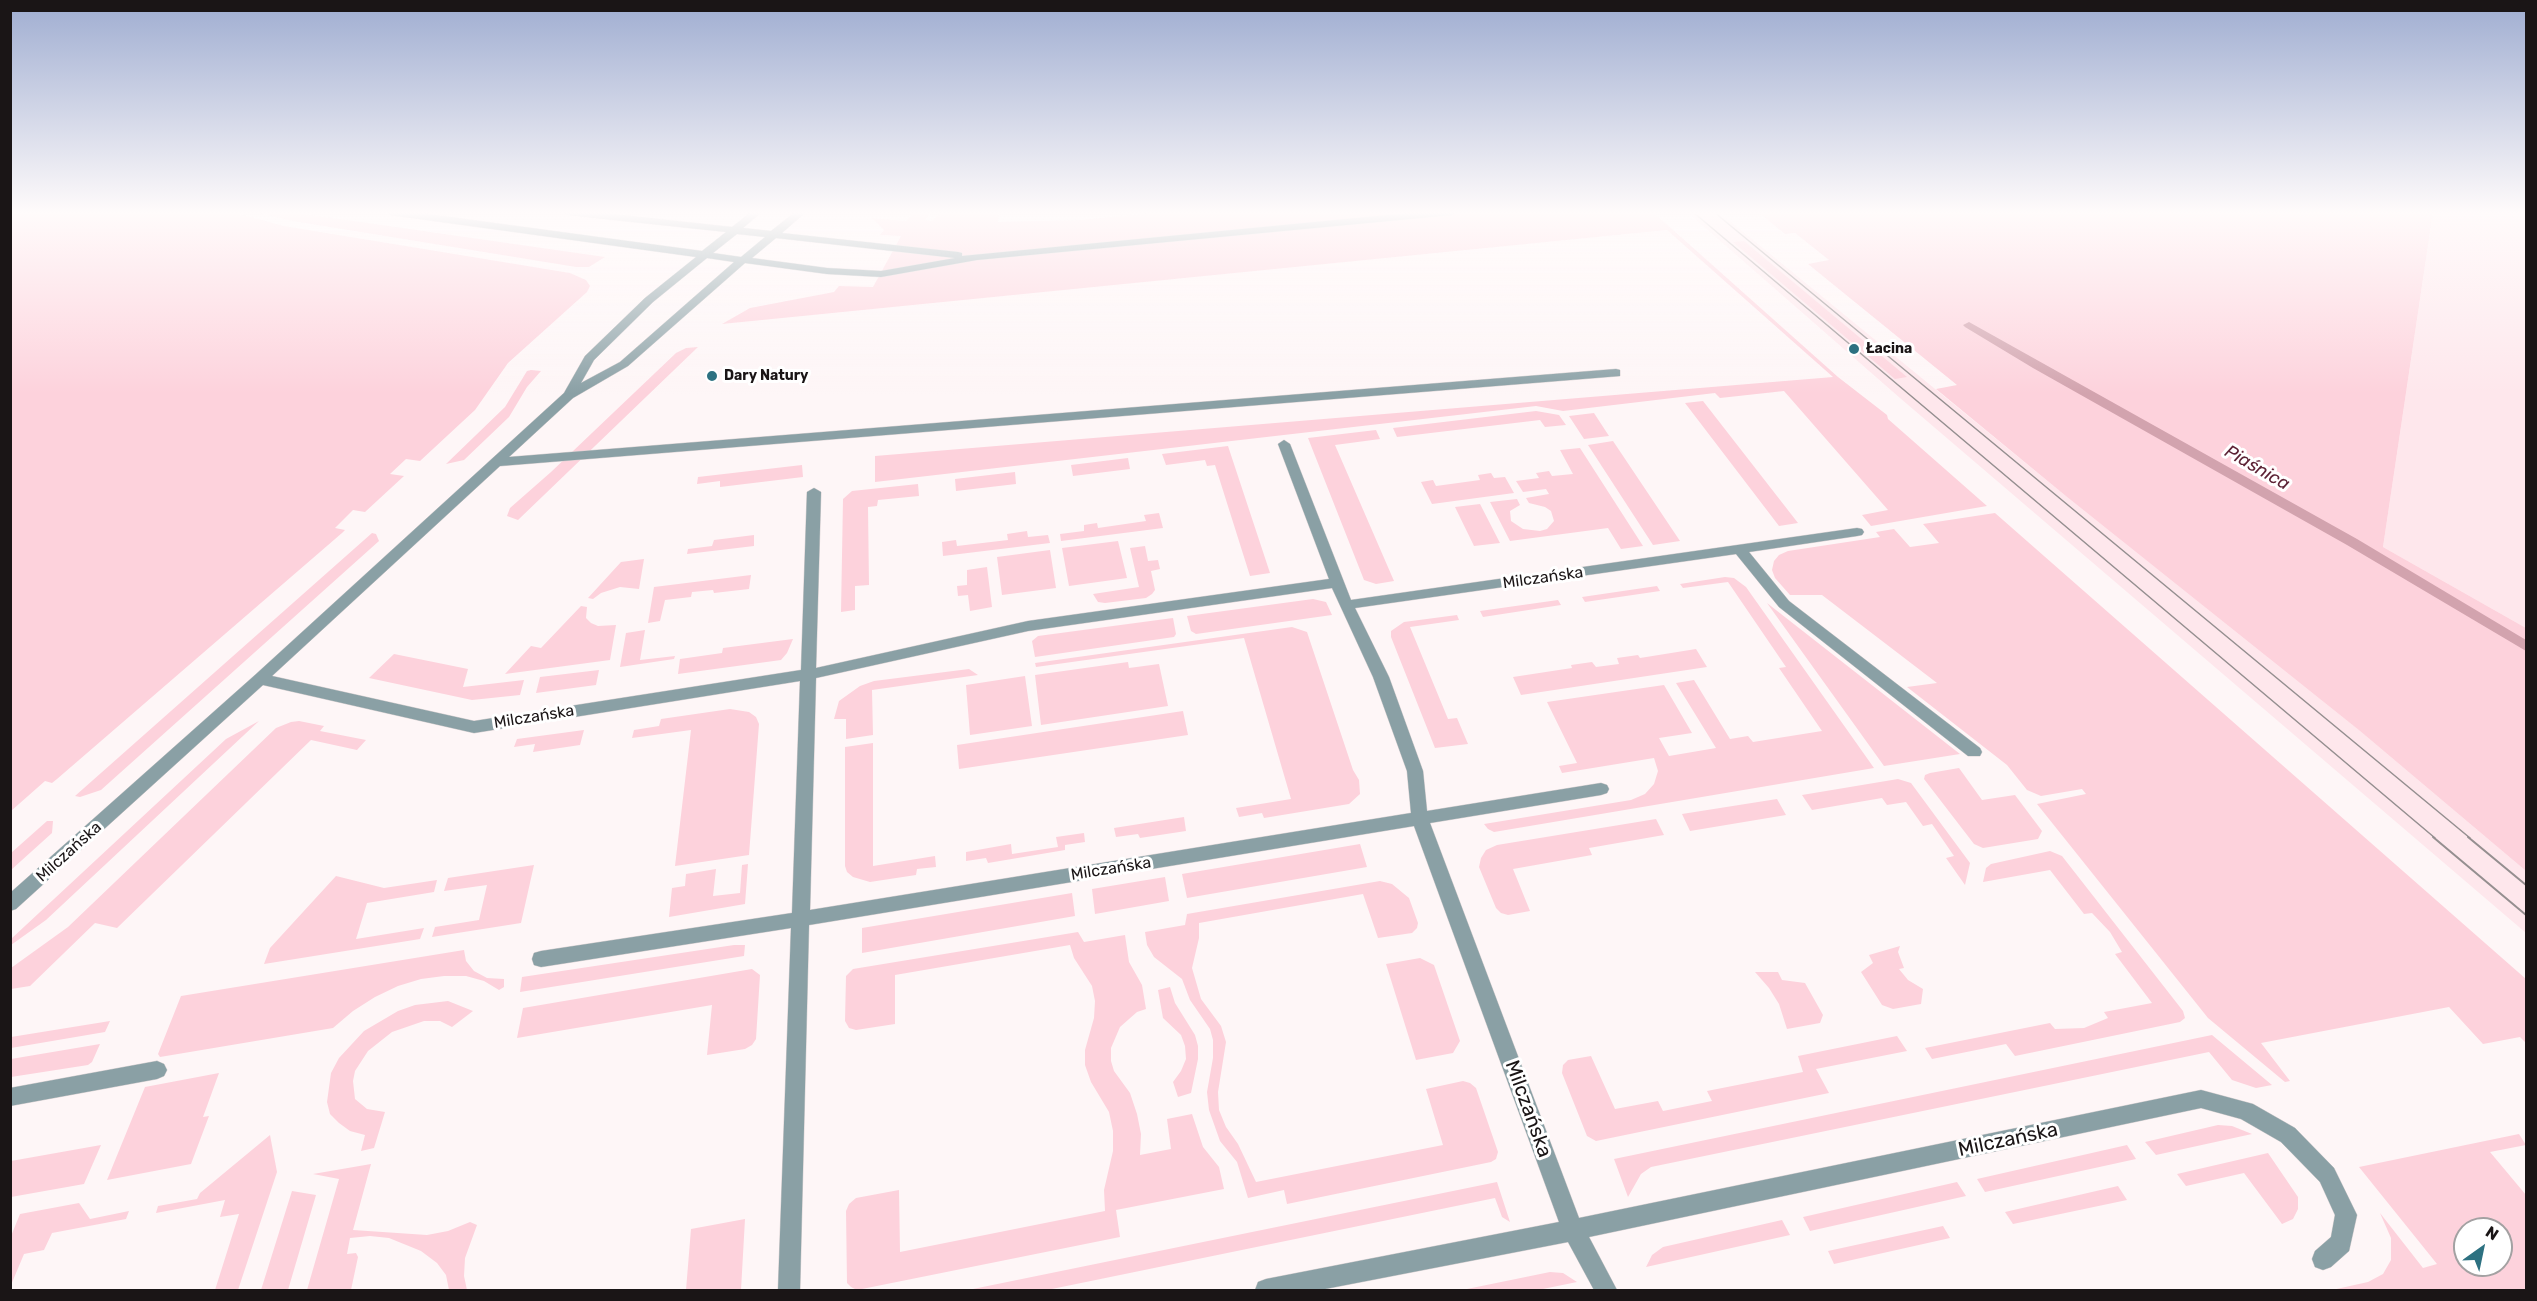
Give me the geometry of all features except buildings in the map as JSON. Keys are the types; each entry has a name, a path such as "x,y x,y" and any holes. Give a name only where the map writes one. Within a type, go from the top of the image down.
{"street":[{"name":"Milczańska","path":"569,395 589,358 649,300 682,273"},
{"name":"Milczańska","path":"10,904 260,679 569,395 624,364 728,273"},
{"path":"858,273 888,273"},
{"path":"496,462 1616,373"},
{"name":"Milczańska","path":"1284,444 1346,605 1381,677 1415,771 1420,820 1573,1230 1606,1290"},
{"path":"789,1290 814,492"},
{"name":"Milczańska","path":"1346,605 1857,532"},
{"path":"1740,550 1784,604 1974,752"},
{"name":"Milczańska","path":"260,679 474,727 810,673 1028,626 1337,583"},
{"name":"Milczańska","path":"541,959 1420,820 1601,789"},
{"path":"10,1097 157,1070"},
{"name":"Milczańska","path":"1266,1290 1573,1230 2201,1100 2246,1111 2288,1135 2327,1175 2346,1215 2341,1243 2323,1259"}],"shaded area":[{"path":"11,273 568,273 586,280 590,286 587,292 508,363 475,410 420,461 406,459 390,474 404,476 365,512 353,510 335,528 345,530 342,533 57,779 52,783 45,781 11,811"},
{"path":"881,273 1238,273 722,324 750,308 834,292 839,286 873,287"},
{"path":"1715,273 1721,273 1838,377 1887,415 1888,419 1987,506 1871,526 1862,515 1888,510 1784,391 1720,398 1715,393 1563,411 1536,406 875,482 875,456 1833,377"},
{"path":"1757,273 1793,273 2067,497 2360,731 2526,871 2526,933"},
{"path":"1769,273 1782,273 1907,377 1895,379"},
{"path":"1819,273 2424,273 2383,547 2526,628 2526,871 2360,731 2067,497 1936,389 1957,385"},
{"path":"2424,273 2526,273 2526,628 2383,547"},
{"path":"698,347 518,520 507,516 510,508 676,353 686,348"},
{"path":"527,371 541,371 527,387 509,417 464,460 446,464 505,407"},
{"path":"1703,401 1798,523 1779,526 1685,403"},
{"path":"1536,411 1559,415 1566,425 1545,427 1540,420 1397,437 1393,428"},
{"path":"1594,413 1609,436 1584,439 1569,416"},
{"path":"1376,430 1380,439 1335,445 1394,581 1376,584 1364,580 1308,438"},
{"path":"1613,441 1680,541 1653,545 1588,445"},
{"path":"1228,446 1270,573 1250,576 1215,465 1207,466 1205,460 1166,465 1162,454"},
{"path":"1580,448 1643,546 1621,549 1608,528 1510,541 1490,502 1517,499 1520,505 1510,511 1511,521 1523,529 1540,531 1547,529 1554,521 1551,511 1529,503 1526,498 1549,494 1546,489 1523,492 1516,481 1539,478 1536,473 1549,471 1552,476 1573,474 1560,450"},
{"path":"1128,458 1130,469 1073,476 1071,465"},
{"path":"802,465 803,477 720,487 720,481 697,484 698,477"},
{"path":"1015,472 1016,484 956,491 955,479"},
{"path":"1491,473 1494,478 1505,477 1514,493 1432,504 1421,482 1433,480 1436,486 1480,480 1478,475"},
{"path":"918,484 919,496 878,500 877,506 868,507 869,585 855,586 855,610 841,612 843,499 852,491"},
{"path":"1480,504 1500,543 1474,546 1455,507"},
{"path":"1159,513 1163,528 1061,541 1060,534 1084,531 1084,525 1097,523 1098,528 1146,521 1144,515"},
{"path":"1995,513 2526,979 2526,1043 2520,1037 2483,1044 2449,1007 2261,1043 2290,1081 2285,1082 2208,1018 2037,804 2086,794 2082,789 2041,796 2027,790 2007,765 1907,687 1937,683 1822,595 1790,595 1775,578 1772,570 1774,561 1779,555 1788,551 1880,537 1876,532 1894,529 1910,547 1939,543 1923,524"},
{"path":"1027,531 1028,537 1048,535 1050,543 943,556 942,542 956,540 957,546 1008,540 1007,534"},
{"path":"372,533 376,534 379,541 101,790 80,797 75,796"},
{"path":"754,535 754,546 687,554 688,549 712,546 714,540"},
{"path":"1118,541 1127,578 1069,586 1062,548"},
{"path":"1145,546 1148,561 1158,560 1160,569 1151,571 1155,590 1152,594 1146,598 1098,602 1093,594 1139,587 1130,548"},
{"path":"1050,550 1056,588 1002,595 997,557"},
{"path":"644,559 639,589 620,587 601,593 593,599 588,598 621,562"},
{"path":"987,567 992,607 970,611 968,595 958,596 957,586 967,585 967,570"},
{"path":"751,575 749,589 714,593 713,590 692,592 691,597 665,600 660,621 648,623 654,587"},
{"path":"1725,577 1734,578 1746,587 1874,768 1494,832 1488,829 1484,824 1631,800 1645,794 1654,784 1658,771 1654,758 1562,773 1559,766 1577,763 1547,702 1664,685 1692,733 1659,738 1669,756 1716,748 1676,683 1694,680 1730,739 1748,736 1753,742 1822,731 1779,668 1786,667 1728,582 1683,588 1680,584"},
{"path":"1657,586 1660,591 1585,602 1582,597"},
{"path":"1313,599 1326,602 1332,615 1196,634 1191,631 1187,616"},
{"path":"1558,600 1561,605 1483,617 1480,611"},
{"path":"1767,603 1960,754 1884,766"},
{"path":"581,606 587,607 586,618 591,623 598,626 616,625 610,660 505,674 531,646 541,648"},
{"path":"1457,615 1459,620 1410,627 1448,719 1457,718 1468,744 1435,748 1391,637 1391,631 1404,622"},
{"path":"1173,618 1176,634 1174,637 1035,657 1032,641 1038,636"},
{"path":"1292,627 1307,632 1353,770 1359,780 1360,794 1349,804 1264,818 1262,813 1239,817 1236,808 1291,799 1244,638 1036,667 1035,663"},
{"path":"645,630 640,660 675,656 674,659 620,667 626,633"},
{"path":"793,639 781,660 678,674 680,659 722,653 723,648"},
{"path":"1696,649 1707,667 1521,695 1513,677 1572,668 1571,665 1592,662 1596,667 1619,664 1617,658 1638,655 1640,658"},
{"path":"394,654 468,669 463,687 524,680 520,695 472,700 369,678"},
{"path":"1128,662 1129,668 1159,664 1168,706 1041,725 1035,675"},
{"path":"969,669 978,675 872,690 873,735 846,739 846,719 834,719 839,701 860,686 874,681"},
{"path":"599,670 596,685 536,693 540,677"},
{"path":"1025,676 1032,726 970,735 966,685"},
{"path":"730,709 749,712 756,717 759,724 749,855 675,866 691,730 632,738 634,730 659,726 661,719"},
{"path":"1183,711 1188,735 959,769 957,745"},
{"path":"259,721 46,920 11,945 11,939 226,739"},
{"path":"299,721 324,726 320,731 366,740 357,750 311,740 117,928 95,923 30,986 11,989 11,968 68,927 276,728"},
{"path":"584,730 580,745 533,752 535,744 514,747 517,739"},
{"path":"873,743 873,866 935,856 936,867 917,869 916,875 870,882 853,877 847,872 845,866 845,747"},
{"path":"1959,768 1982,800 2015,795 2042,831 2038,839 1983,848 1974,844 1924,779 1925,775 1930,773"},
{"path":"1898,779 1911,783 1970,863 1965,885 1946,858 1954,856 1932,824 1923,826 1906,802 1887,805 1882,798 1812,810 1802,795"},
{"path":"1777,799 1786,815 1690,831 1682,814"},
{"path":"1184,817 1186,831 1140,838 1138,834 1116,837 1114,828"},
{"path":"1656,819 1664,835 1589,848 1592,855 1513,869 1530,911 1508,915 1501,913 1496,908 1479,867 1486,850 1497,845"},
{"path":"47,821 53,821 52,833 11,870 11,853"},
{"path":"1084,833 1085,842 1065,845 1065,850 988,863 986,858 966,861 966,852 1011,844 1012,854 1058,847 1056,837"},
{"path":"1360,844 1367,867 1187,898 1182,874"},
{"path":"2050,851 2062,856 2183,1011 2185,1018 2180,1022 2015,1056 2006,1044 1932,1059 1925,1048 2050,1023 2055,1029 2084,1028 2108,1018 2104,1012 2152,1003 2115,954 2122,952 2110,932 2092,913 2084,914 2050,870 1983,882 1986,868 1991,864"},
{"path":"748,864 745,904 669,917 672,888 685,886 686,874 716,869 713,896 740,893 742,865"},
{"path":"534,865 521,923 432,937 435,927 479,920 487,885 444,891 448,878"},
{"path":"336,876 384,888 437,880 434,892 367,903 356,939 424,928 420,939 264,964 270,948"},
{"path":"1165,877 1169,901 1095,914 1092,889"},
{"path":"1380,881 1392,884 1409,898 1418,923 1412,933 1378,938 1363,894 1199,923 1199,938 1192,968 1201,999 1221,1026 1226,1042 1218,1092 1219,1110 1226,1127 1238,1144 1256,1182 1443,1145 1426,1089 1463,1081 1476,1088 1498,1152 1496,1159 1491,1162 1287,1204 1284,1190 1248,1198 1237,1162 1220,1141 1209,1110 1207,1092 1213,1058 1213,1040 1210,1029 1190,1000 1182,979 1154,957 1147,945 1145,932 1185,925 1187,914"},
{"path":"1072,893 1075,916 862,953 862,928"},
{"path":"1078,932 1084,942 1125,935 1129,962 1142,985 1146,1009 1137,1012 1120,1027 1111,1048 1114,1071 1130,1093 1137,1114 1141,1134 1140,1155 1171,1149 1167,1119 1192,1114 1203,1147 1219,1167 1224,1189 1116,1210 1120,1237 857,1290 851,1287 847,1283 846,1211 849,1204 856,1198 899,1190 900,1252 1105,1211 1104,1190 1113,1151 1113,1131 1109,1112 1091,1082 1085,1065 1085,1050 1094,1018 1095,1001 1092,986 1074,958 1070,945 895,975 895,1024 856,1030 849,1028 845,1021 846,976 853,969"},
{"path":"745,945 744,956 520,992 522,977"},
{"path":"1900,946 1898,952 1904,968 1899,969 1908,980 1923,989 1921,1004 1893,1009 1882,1005 1861,972 1873,963 1869,955"},
{"path":"464,950 466,961 474,971 487,978 504,979 504,987 499,990 484,981 466,976 421,979 398,986 375,997 353,1011 333,1028 160,1057 158,1054 181,996"},
{"path":"1420,958 1434,965 1460,1041 1453,1053 1416,1060 1386,964"},
{"path":"752,969 760,975 756,1039 745,1049 707,1055 712,1005 517,1038 523,1008"},
{"path":"1755,972 1778,972 1782,980 1805,983 1823,1015 1820,1023 1787,1029 1779,1004"},
{"path":"1170,987 1175,1003 1195,1035 1198,1046 1198,1059 1191,1093 1178,1097 1173,1082 1186,1059 1185,1046 1181,1035 1163,1018 1158,990"},
{"path":"448,1001 473,1011 452,1027 440,1021 424,1021 392,1032 368,1051 355,1071 353,1081 355,1099 367,1109 385,1112 374,1148 361,1151 365,1135 350,1131 339,1123 330,1114 327,1102 331,1073 339,1058 364,1031 398,1011 415,1005"},
{"path":"110,1021 105,1032 11,1048 11,1037"},
{"path":"2212,1035 2272,1085 2256,1088 2232,1080 2209,1052 1651,1167 1641,1174 1628,1197 1614,1159"},
{"path":"1897,1036 1907,1051 1816,1069 1829,1093 1596,1141 1587,1136 1562,1073 1563,1065 1568,1060 1591,1056 1615,1109 1658,1101 1663,1111 1712,1101 1707,1091 1803,1072 1798,1056"},
{"path":"100,1044 92,1062 88,1065 11,1077 11,1059"},
{"path":"219,1073 203,1117 209,1116 191,1164 107,1180 145,1087"},
{"path":"2218,1125 2232,1126 2252,1134 2156,1155 2145,1142"},
{"path":"2519,1134 2526,1145 2490,1152 2526,1195 2526,1290 2332,1290 2368,1282 2383,1274 2391,1260 2391,1238 2380,1213 2423,1268 2437,1264 2359,1167"},
{"path":"270,1135 277,1172 238,1290 215,1290 239,1214 220,1217 225,1200 156,1213 158,1206 197,1199 200,1193"},
{"path":"101,1145 84,1184 11,1197 11,1161"},
{"path":"2127,1145 2136,1159 1985,1192 1977,1179"},
{"path":"2268,1153 2298,1197 2298,1209 2293,1219 2282,1224 2244,1173 2186,1186 2177,1174"},
{"path":"371,1164 353,1230 427,1235 448,1231 470,1222 477,1225 465,1258 464,1276 467,1290 449,1290 446,1275 437,1263 421,1251 389,1238 370,1236 350,1238 347,1254 356,1253 358,1257 351,1290 307,1290 339,1179 313,1174"},
{"path":"1497,1182 1510,1222 1502,1217 1495,1198 1047,1290 968,1290"},
{"path":"1957,1182 1966,1196 1810,1231 1803,1217"},
{"path":"2118,1186 2127,1200 2013,1224 2005,1212"},
{"path":"292,1191 316,1195 288,1290 261,1290"},
{"path":"79,1203 90,1219 129,1211 126,1219 52,1233 44,1250 24,1254 11,1285 11,1236 20,1214"},
{"path":"745,1219 741,1290 686,1290 691,1229"},
{"path":"1782,1220 1790,1235 1646,1267 1652,1255 1663,1247"},
{"path":"1943,1226 1950,1238 1834,1264 1828,1251"},
{"path":"1550,1272 1563,1273 1577,1282 1538,1290 1462,1290"}],"waterway":[{"name":"Piaśnica","path":"1969,325 2037,366 2352,542 2526,646"}],"tram line":[{"path":"1765,273 2435,838"},
{"path":"1787,273 2470,838"},
{"path":"2433,837 2526,915"},
{"path":"2468,837 2526,885"}],"place":[{"name":"Łacina","path":"1854,349"},
{"name":"Dary Natury","path":"712,376"}]}
